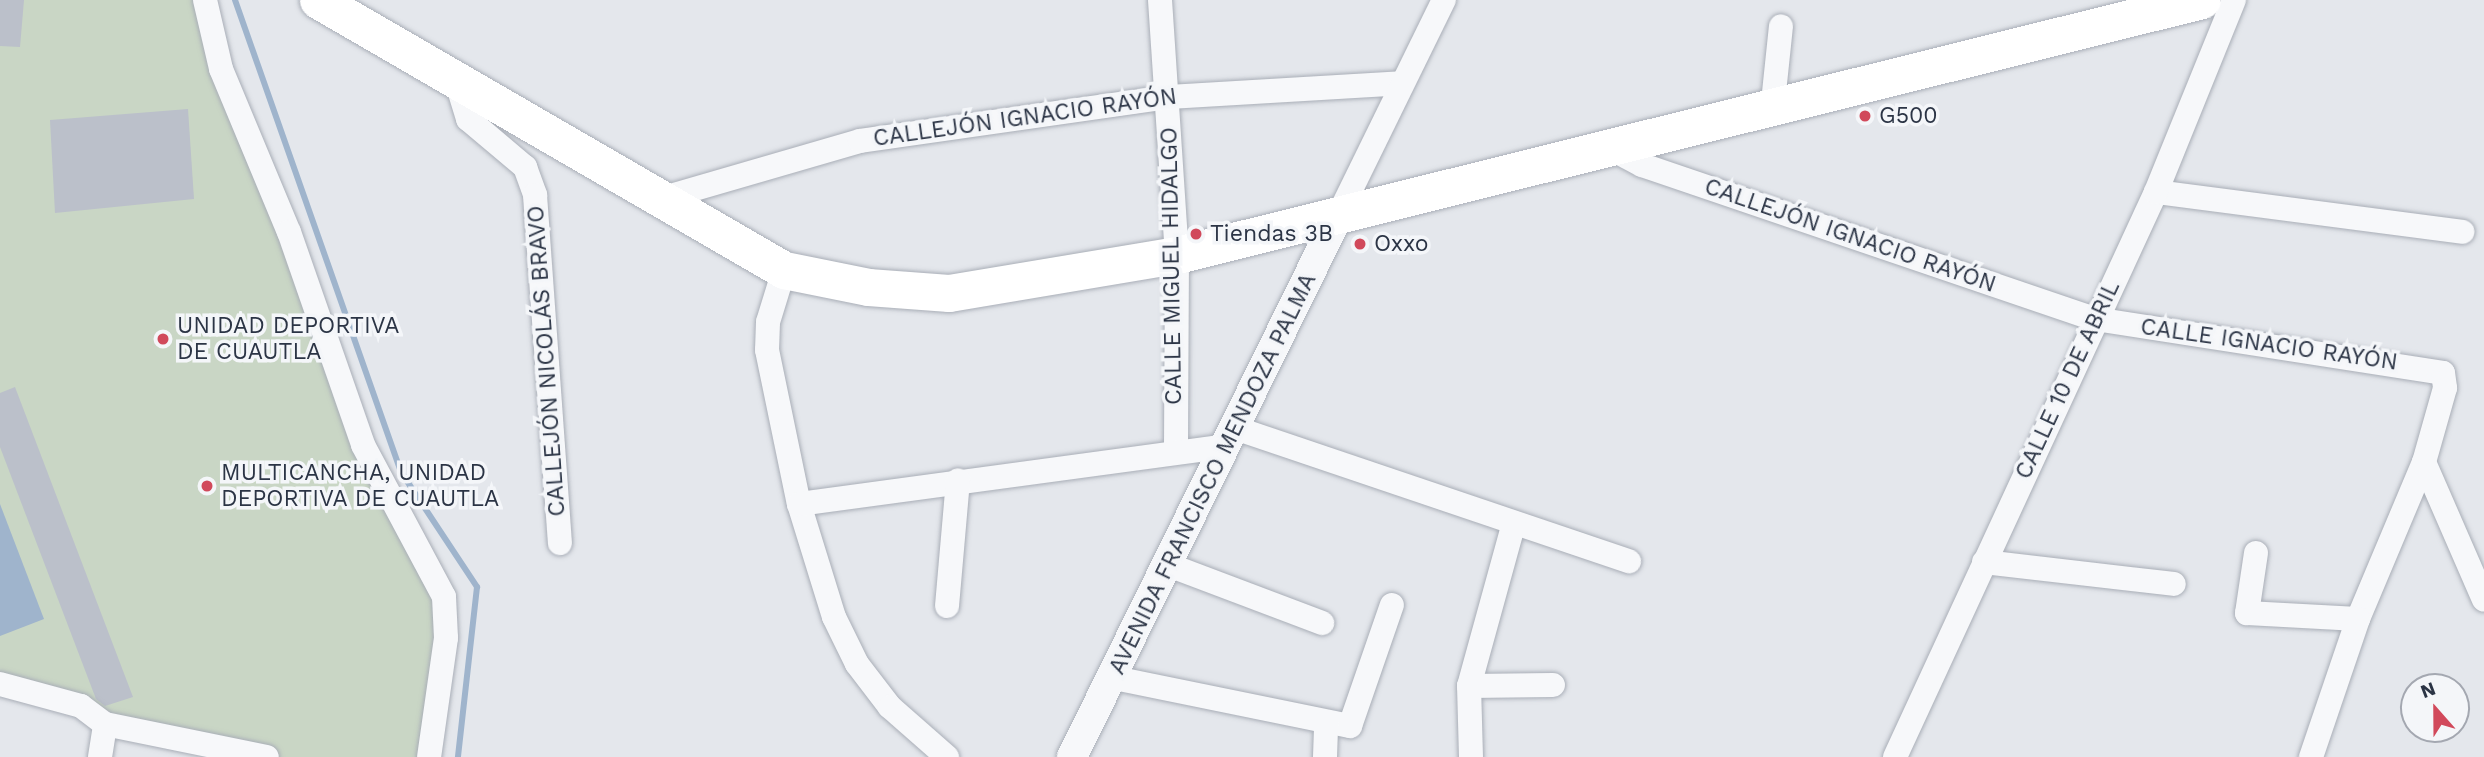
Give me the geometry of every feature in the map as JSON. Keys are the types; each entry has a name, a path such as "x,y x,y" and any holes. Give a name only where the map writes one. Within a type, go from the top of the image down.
{"main road":[{"path":"318,0 657,200 784,270 869,287 949,293 1177,255 1340,212 1608,148 1773,102 2202,0"}],"street":[{"path":"205,0 221,69 289,233 363,445 444,597 446,638 429,757"},
{"name":"CALLE MIGUEL HIDALGO","path":"1160,0 1177,255 1176,448"},
{"name":"AVENIDA FRANCISCO MENDOZA PALMA","path":"1072,757 1114,678 1166,564 1231,437 1444,0"},
{"name":"CALLE 10 DE ABRIL","path":"1895,757 2095,319 2156,192 2235,0"},
{"path":"1773,102 1781,26"},
{"name":"CALLEJÓN NICOLÁS BRAVO","path":"457,83 468,119 526,167 535,195 560,543"},
{"name":"CALLEJÓN IGNACIO RAYÓN","path":"657,200 860,141 1168,97 1402,83"},
{"name":"CALLEJÓN IGNACIO RAYÓN","path":"1608,148 1642,166 2095,319"},
{"path":"2156,192 2462,232"},
{"path":"784,270 768,322 767,350 799,504 834,617 857,664 890,706 947,757"},
{"name":"CALLE IGNACIO RAYÓN","path":"2095,319 2443,373 2445,388 2424,462"},
{"path":"799,504 1176,448 1231,437 1629,561"},
{"path":"2424,462 2484,600"},
{"path":"2311,757 2358,619 2424,462"},
{"path":"947,606 958,480"},
{"path":"1471,757 1469,686 1514,523"},
{"path":"2256,553 2247,613 2358,619"},
{"path":"1984,562 2174,584"},
{"path":"1166,564 1322,624"},
{"path":"1114,678 1350,726 1392,605"},
{"path":"0,684 80,706 104,723 267,757"},
{"path":"1469,686 1553,685"},
{"path":"1325,757 1326,722"},
{"path":"100,757 104,723"}],"green space":[{"name":"UNIDAD DEPORTIVA DE CUAUTLA","path":"0,0 205,0 363,445 444,597 429,757 267,757 0,684"}],"water":[{"path":"0,504 44,619 0,636"}],"building":[{"path":"0,0 24,0 20,47 0,46"},
{"path":"188,109 194,199 55,213 50,120"},
{"path":"15,387 133,697 105,706 96,699 0,447 0,393"}],"waterway":[{"path":"235,0 401,472 477,587 458,757"}],"place":[{"name":"G500","path":"1865,116"},
{"name":"Tiendas 3B","path":"1196,234"},
{"name":"Oxxo","path":"1360,244"},
{"name":"UNIDAD DEPORTIVA DE CUAUTLA","path":"163,339"},
{"name":"MULTICANCHA, UNIDAD DEPORTIVA DE CUAUTLA","path":"207,486"}]}
